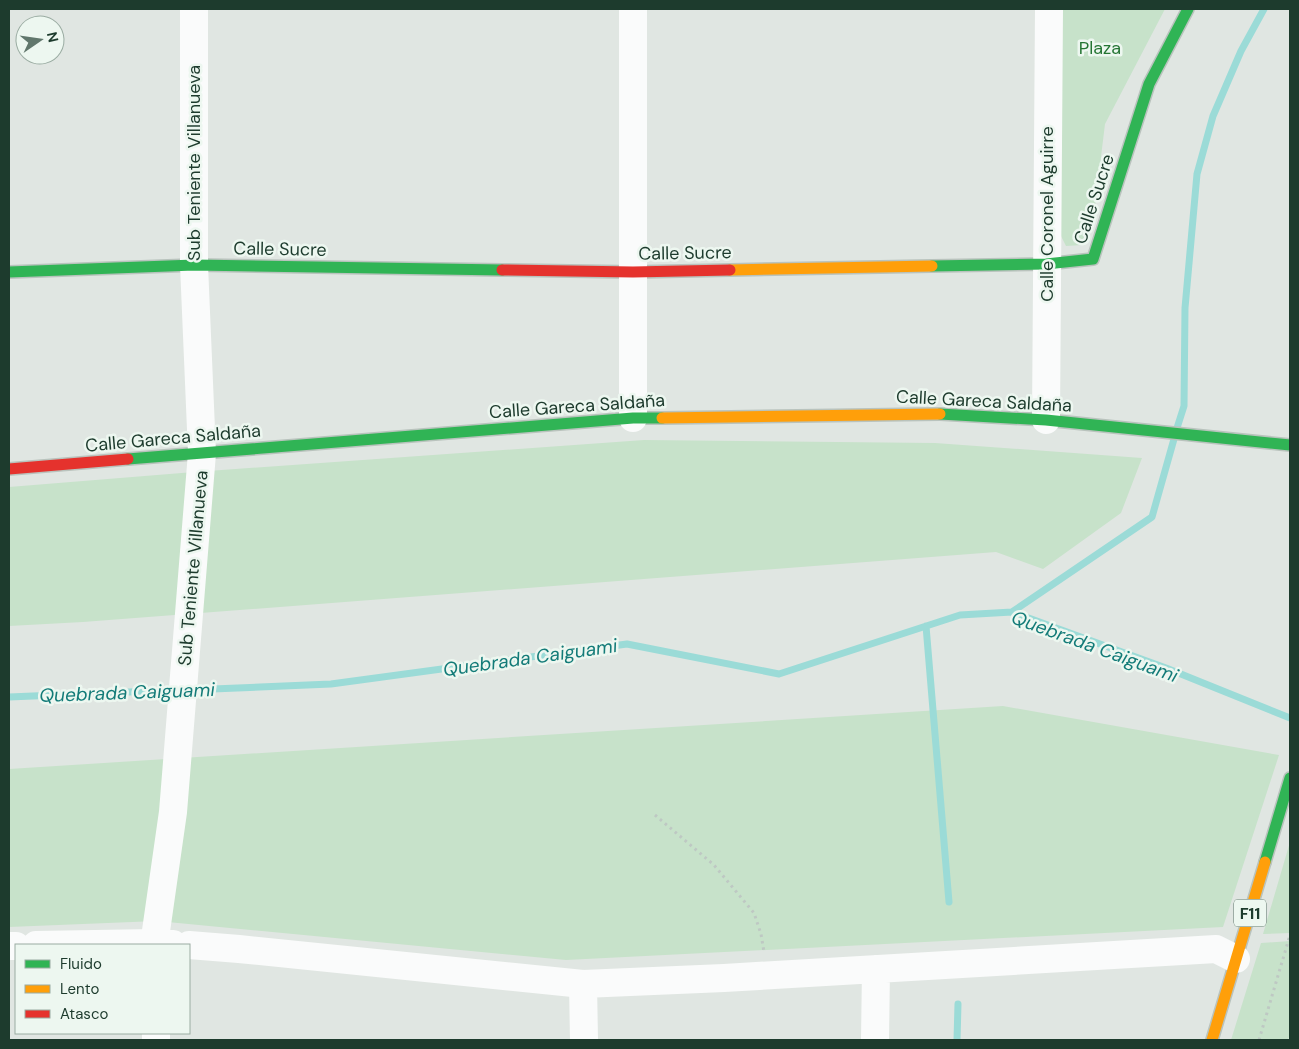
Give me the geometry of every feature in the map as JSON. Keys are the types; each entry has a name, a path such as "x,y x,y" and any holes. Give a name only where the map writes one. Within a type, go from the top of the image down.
{"main road":[{"name":"Calle Sucre","path":"9,272 194,265 633,272 1046,264 1093,259 1149,84 1188,9"},
{"name":"Calle Gareca Saldaña","path":"9,469 633,418 931,413 1046,420 1290,446"},
{"name":"F11","path":"1212,1040 1289,782"}],"street":[{"name":"Sub Teniente Villanueva","path":"154,944 173,812 202,452 194,265 194,9"},
{"path":"633,9 633,418"},
{"name":"Calle Coronel Aguirre","path":"1046,420 1049,9"},
{"path":"190,945 583,984 1216,949 1236,958"},
{"path":"875,1040 876,969"},
{"path":"583,984 584,1040"}],"path":[{"path":"655,815 714,865 754,913 761,934 768,975"},
{"path":"1259,1040 1290,935"}],"green space":[{"name":"Plaza","path":"1060,9 1165,9 1105,124 1095,206 1082,245 1066,246 1061,236"},
{"path":"644,440 935,443 1142,458 1121,513 1043,569 996,552 83,622 9,626 9,487"},
{"path":"1003,706 1279,755 1223,927 566,960 157,921 9,927 9,769"},
{"path":"1290,842 1290,933 1263,934"},
{"path":"1290,941 1290,1034 1288,1040 1231,1040 1261,943"}],"waterway":[{"path":"1177,428 1184,406 1185,308 1197,174 1213,116 1241,51 1264,9"},
{"path":"1012,612 1152,517 1174,439"},
{"name":"Quebrada Caiguami","path":"188,690 331,684 627,644 779,674 960,615 1012,612 1166,668 1290,718"},
{"path":"926,626 949,902"},
{"name":"Quebrada Caiguami","path":"9,697 177,690"},
{"path":"957,1040 958,1004"}],"traffic: fast":[{"path":"932,266 1046,264 1093,259 1149,84 1188,9"},
{"path":"9,272 194,265 502,270"},
{"path":"940,414 1046,420 1290,445"},
{"path":"128,459 633,418 662,418"},
{"path":"1265,862 1290,778"}],"traffic: slow":[{"path":"730,270 932,266"},
{"path":"662,418 940,414"},
{"path":"1212,1040 1265,862"}],"traffic: jam":[{"path":"502,270 633,272 730,270"},
{"path":"9,469 128,459"}]}
